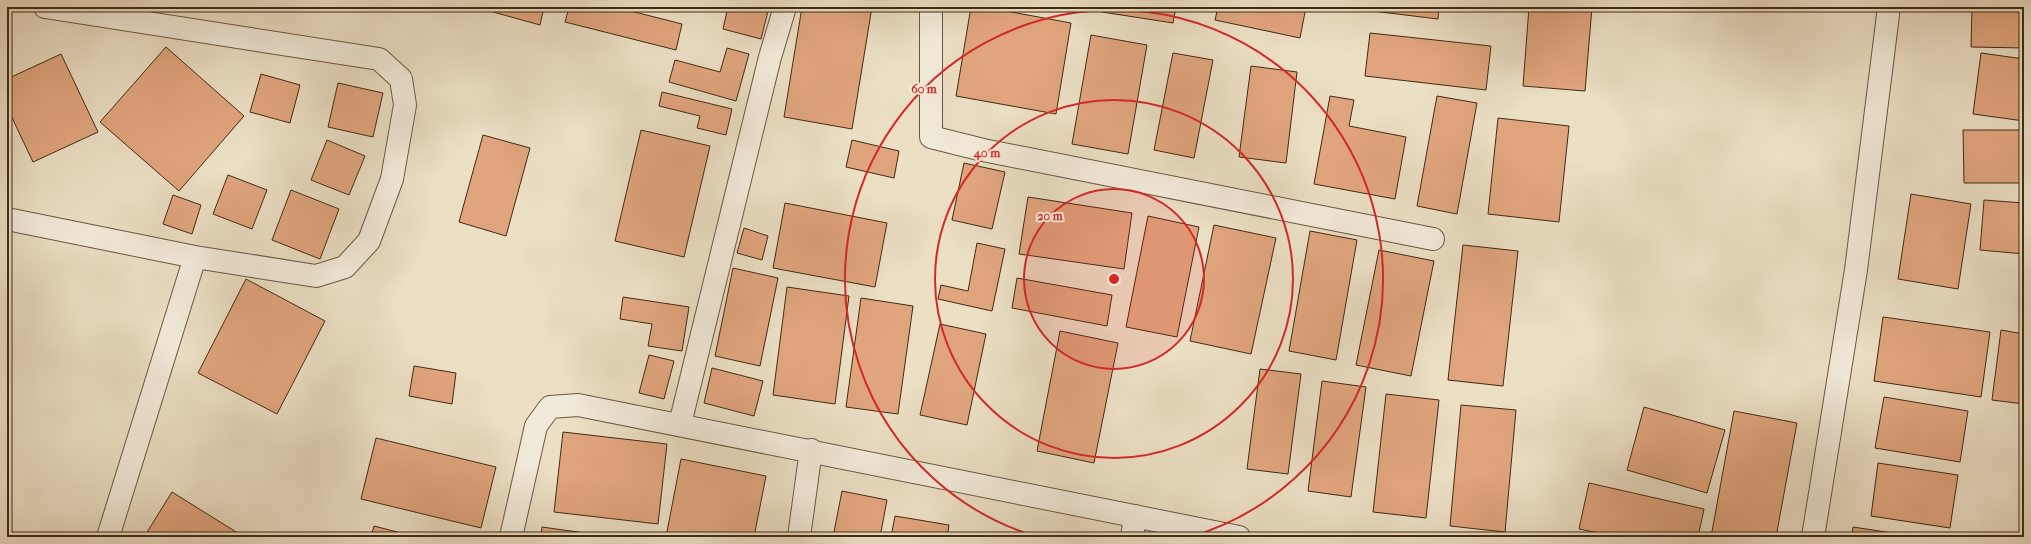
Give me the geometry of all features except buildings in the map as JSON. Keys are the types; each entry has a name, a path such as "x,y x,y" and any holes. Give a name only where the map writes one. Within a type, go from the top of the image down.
{"street":[{"path":"7,220 195,257 316,276 345,267 369,241 392,179 405,105 401,79 379,59 45,7"},
{"path":"680,424 770,57 785,7"},
{"path":"931,7 930,137 983,150 1433,239"},
{"path":"1813,537 1856,270 1889,7"},
{"path":"108,537 195,257"},
{"path":"511,537 536,426 550,407 578,405 811,450 1133,527 1239,537"},
{"path":"799,537 811,450"}]}
